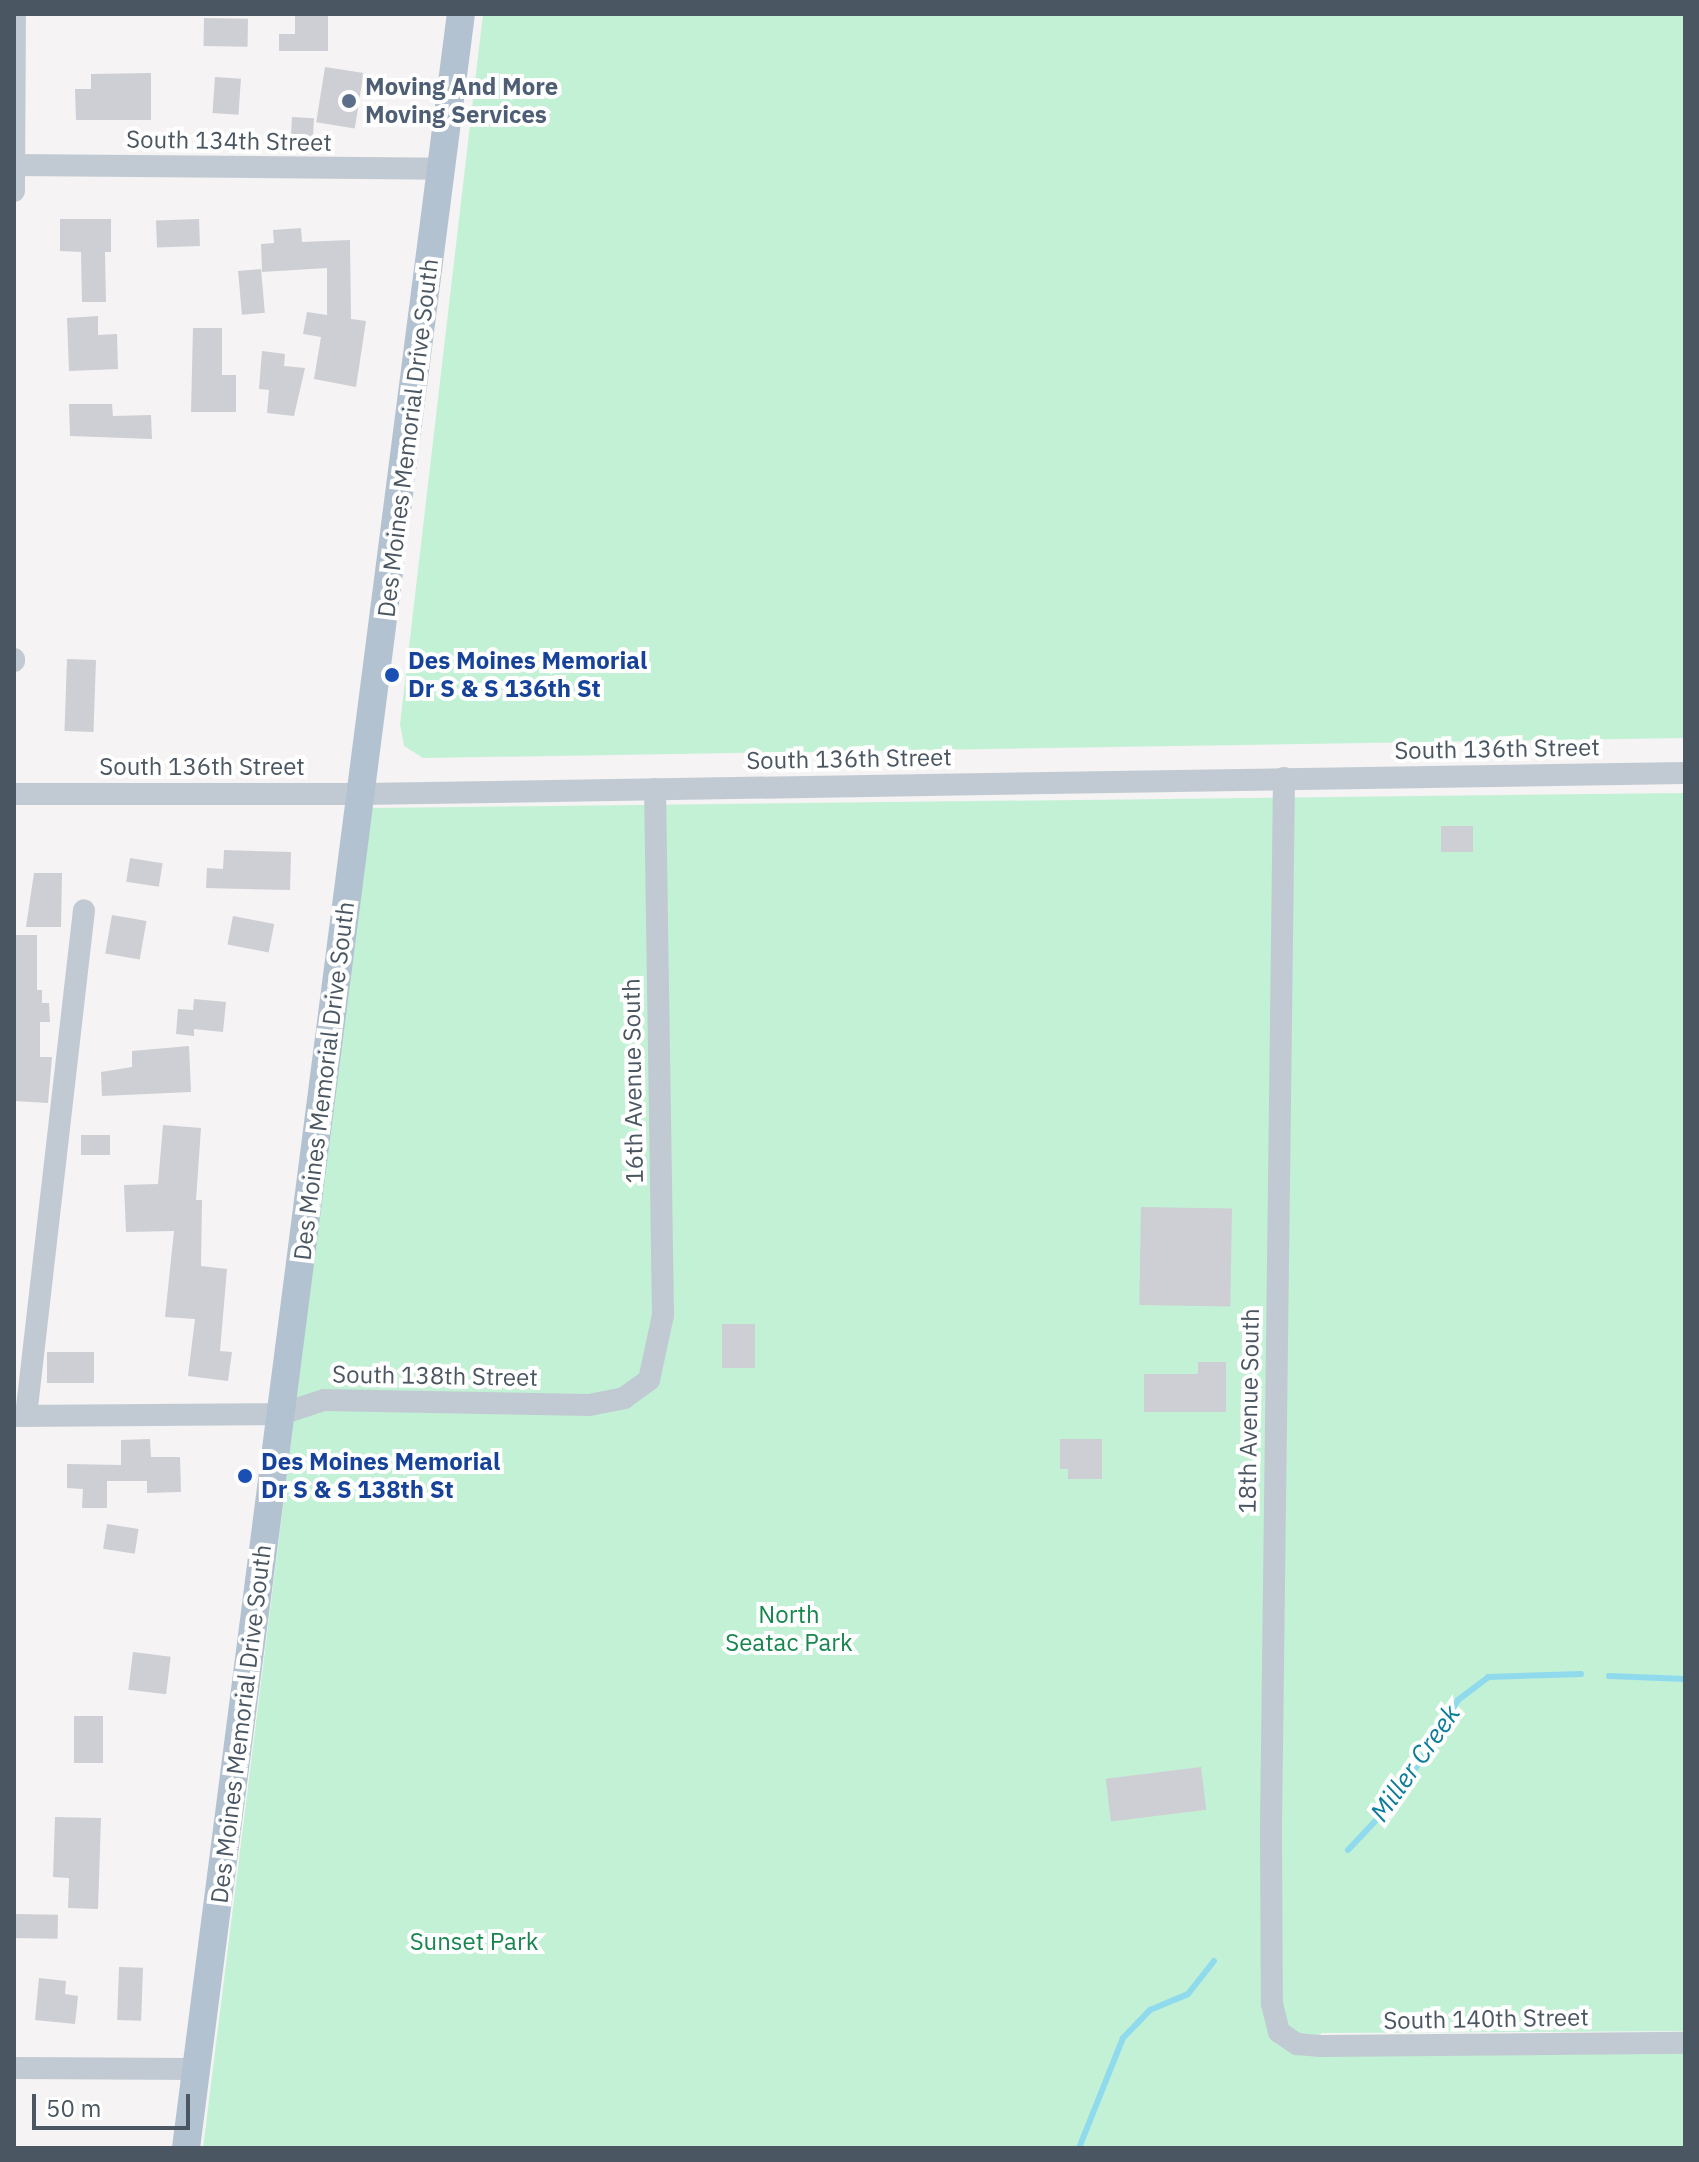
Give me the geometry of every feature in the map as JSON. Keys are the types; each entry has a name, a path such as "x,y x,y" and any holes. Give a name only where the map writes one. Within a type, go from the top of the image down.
{"main road":[{"name":"Des Moines Memorial Drive South","path":"186,2148 461,14"}],"street":[{"path":"14,191 15,14"},
{"name":"South 134th Street","path":"14,165 443,169"},
{"name":"South 136th Street","path":"14,794 361,794 1685,773"},
{"name":"18th Avenue South","path":"1284,778 1271,1834 1272,2004 1279,2032 1287,2040"},
{"name":"16th Avenue South","path":"655,789 663,1315 655,1371"},
{"path":"20,1416 84,910"},
{"name":"South 138th Street","path":"20,1416 281,1414 324,1400 597,1404 624,1398 655,1371"},
{"name":"South 140th Street","path":"1287,2040 1321,2046 1685,2043"},
{"path":"14,2068 196,2069"}],"green space":[{"path":"483,14 1685,14 1685,738 423,758 404,746 400,724"},
{"name":"North Seatac Park","path":"1685,793 1685,2031 1322,2033 1307,2047 1685,2050 1685,2148 203,2148 370,808"}],"building":[{"path":"295,14 328,14 328,51 279,51 279,34 295,34"},
{"path":"204,18 248,19 248,47 204,46"},
{"path":"325,67 364,73 355,128 316,122"},
{"path":"151,73 151,120 76,120 75,89 91,89 91,74"},
{"path":"215,77 241,79 238,115 212,113"},
{"path":"292,117 314,118 313,139 291,138"},
{"path":"60,219 111,219 111,252 105,252 106,302 82,302 81,252 60,251"},
{"path":"199,219 200,246 157,247 156,221"},
{"path":"301,228 302,242 350,240 351,319 366,321 356,387 314,379 321,337 303,334 307,312 327,315 327,268 262,272 261,244 274,243 273,230"},
{"path":"261,269 265,313 242,315 238,271"},
{"path":"98,316 98,335 117,334 118,369 69,371 67,318"},
{"path":"193,328 222,328 222,375 236,375 236,412 191,412"},
{"path":"262,351 285,354 284,366 305,368 294,416 267,413 269,390 259,389"},
{"path":"69,404 112,404 113,416 151,415 152,439 70,436"},
{"path":"67,659 96,660 93,732 64,731"},
{"path":"1441,826 1473,826 1473,852 1441,852"},
{"path":"224,850 291,852 290,890 206,888 207,868 223,869"},
{"path":"130,858 163,863 159,887 126,882"},
{"path":"34,873 62,873 61,927 26,927"},
{"path":"112,915 146,921 140,959 105,953"},
{"path":"233,916 274,924 269,952 227,944"},
{"path":"14,935 37,935 37,990 42,990 42,1003 49,1003 50,1022 40,1022 40,1057 52,1057 48,1103 14,1101"},
{"path":"194,999 226,1002 223,1032 194,1029 194,1036 176,1034 178,1009 193,1010"},
{"path":"189,1046 191,1092 102,1096 101,1072 132,1067 132,1051"},
{"path":"163,1125 201,1128 196,1200 202,1200 201,1266 227,1269 220,1351 232,1352 228,1381 188,1376 195,1319 165,1317 174,1231 126,1232 124,1185 158,1184"},
{"path":"81,1135 110,1135 110,1155 81,1155"},
{"path":"1141,1207 1232,1209 1230,1307 1139,1305"},
{"path":"722,1324 755,1324 755,1368 722,1368"},
{"path":"47,1352 94,1352 94,1383 47,1383"},
{"path":"1198,1362 1226,1362 1226,1412 1144,1412 1144,1374 1198,1374"},
{"path":"150,1439 151,1457 180,1457 181,1492 147,1493 147,1481 107,1481 107,1508 82,1508 83,1489 67,1488 67,1464 121,1465 121,1440"},
{"path":"1060,1439 1102,1439 1102,1479 1068,1479 1068,1469 1060,1469"},
{"path":"107,1524 139,1529 135,1554 103,1549"},
{"path":"133,1652 171,1657 166,1694 128,1690"},
{"path":"74,1716 103,1716 103,1763 74,1763"},
{"path":"1201,1767 1206,1810 1111,1821 1106,1779"},
{"path":"55,1817 101,1818 98,1909 68,1908 69,1878 53,1877"},
{"path":"14,1914 58,1915 58,1939 14,1938"},
{"path":"119,1967 143,1968 141,2021 117,2020"},
{"path":"39,1978 66,1981 65,1994 78,1996 75,2024 35,2020"}],"waterway":[{"name":"Miller Creek","path":"1348,1850 1397,1798 1458,1700 1488,1677 1581,1674"},
{"name":"Miller Creek","path":"1609,1676 1685,1679"},
{"name":"Miller Creek","path":"1079,2148 1123,2038 1150,2010 1188,1994 1214,1961"}],"place":[{"name":"Moving And More Moving Services","path":"349,101"},
{"name":"Des Moines Memorial Dr S & S 136th St","path":"392,675"},
{"name":"Des Moines Memorial Dr S & S 138th St","path":"245,1476"}],"park label":[{"name":"Sunset Park","path":"474,1942"}]}
